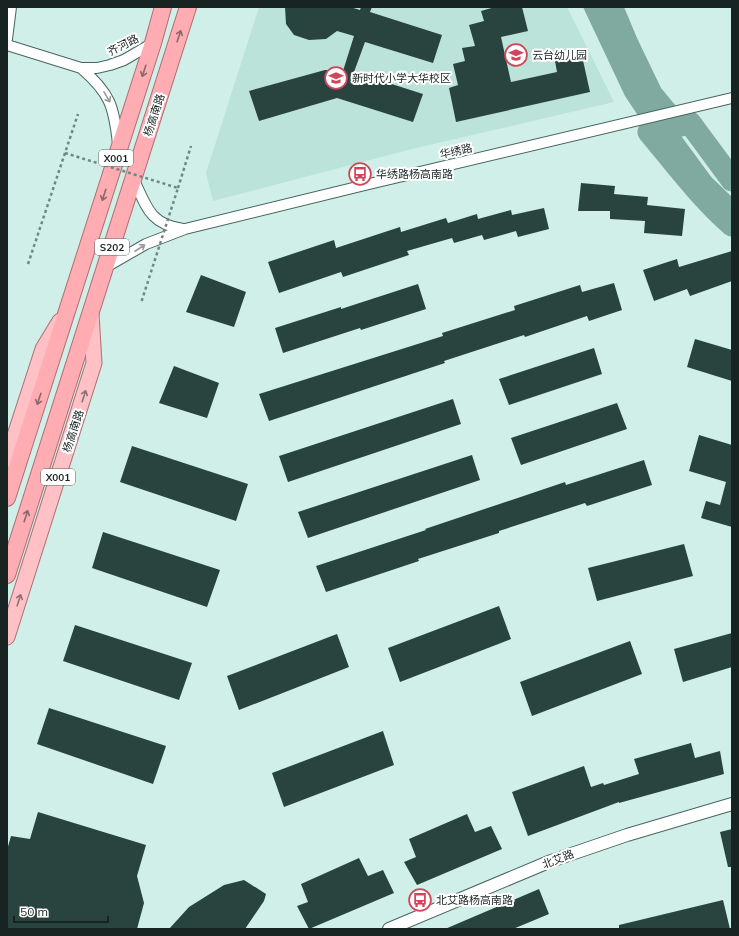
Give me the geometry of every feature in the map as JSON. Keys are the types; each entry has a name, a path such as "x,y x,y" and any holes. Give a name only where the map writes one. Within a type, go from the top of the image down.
{"highway":[{"name":"X001","path":"7,498 153,43 163,7"},
{"name":"杨高南路","path":"7,575 188,7"}],"main road":[{"name":"X001","path":"7,460 43,350 68,308"},
{"name":"杨高南路","path":"7,638 94,363 91,314"}],"street":[{"path":"7,39 11,7"},
{"name":"齐河路","path":"7,45 81,68 97,68 124,60 153,43"},
{"name":"齐河路","path":"81,68 93,79 110,102 115,117 118,150"},
{"name":"华绣路","path":"106,268 146,244 185,229 732,98"},
{"name":"华绣路","path":"134,180 147,210 158,221 169,227 185,229"},
{"name":"北艾路","path":"389,929 558,858 627,835 732,804"}],"path":[{"path":"28,264 78,114"},
{"path":"142,303 191,146"},
{"path":"65,153 178,188"}],"shaded area":[{"name":"新时代小学大华校区","path":"259,7 567,7 614,102 412,149 213,201 206,173"},
{"path":"583,7 624,7 661,88 690,123 649,132 625,96"}],"building":[{"path":"285,7 350,7 360,10 361,7 372,7 370,12 442,35 433,63 365,42 354,72 423,94 413,122 337,98 259,121 249,91 325,70 343,71 354,36 337,31 326,39 309,40 294,35 286,24"},
{"path":"495,7 522,7 528,31 501,37 511,82 557,72 555,61 582,56 590,92 456,122 449,88 458,85 453,64 465,61 462,48 475,46 469,25 484,21 481,11"},
{"path":"581,183 615,186 614,194 648,197 647,205 685,209 682,236 644,233 645,221 610,219 610,211 578,211"},
{"path":"544,208 549,229 518,237 516,231 484,240 482,235 454,243 452,238 407,251 409,255 343,277 341,272 279,293 268,262 334,240 336,248 400,227 401,232 446,218 448,223 477,214 478,219 511,210 512,215"},
{"path":"732,251 732,281 690,296 687,289 654,301 643,270 677,259 679,267"},
{"path":"201,275 246,292 234,327 186,312"},
{"path":"614,283 622,310 589,321 587,316 525,337 524,335 444,361 445,363 269,421 259,394 443,336 442,333 515,310 514,306 580,285 582,292"},
{"path":"418,284 426,309 361,330 360,328 283,353 275,328 341,307 341,309"},
{"path":"695,339 732,350 732,381 687,367"},
{"path":"594,348 602,374 509,405 499,379"},
{"path":"174,366 219,383 207,418 159,403"},
{"path":"453,399 461,424 288,482 279,456"},
{"path":"617,403 627,429 521,465 511,438"},
{"path":"699,435 732,445 732,527 701,518 706,501 720,505 726,482 689,471"},
{"path":"132,446 248,484 236,521 120,482"},
{"path":"472,455 480,480 308,538 298,512"},
{"path":"644,460 652,485 587,506 585,503 499,531 499,533 418,559 419,561 326,592 316,566 565,482 566,485"},
{"path":"103,532 220,570 207,607 92,568"},
{"path":"684,544 693,576 597,601 588,568"},
{"path":"499,606 511,639 400,682 388,648"},
{"path":"75,625 192,663 179,700 63,661"},
{"path":"732,633 732,667 683,682 674,649"},
{"path":"337,634 349,667 239,710 227,676"},
{"path":"630,641 642,674 532,716 520,682"},
{"path":"49,708 166,746 153,784 37,744"},
{"path":"383,731 394,765 284,807 272,773"},
{"path":"691,743 695,758 720,751 724,774 619,802 528,836 512,792 584,766 591,787 603,783 604,785 639,774 634,759"},
{"path":"38,812 146,845 137,876 144,903 137,929 7,929 7,850 11,836 30,839"},
{"path":"467,814 475,832 491,826 502,849 417,885 404,862 416,857 409,839"},
{"path":"732,829 732,867 728,867 720,832"},
{"path":"359,858 368,876 383,870 394,893 309,929 297,906 308,902 301,884"},
{"path":"244,880 266,894 264,901 245,929 169,929 189,907 224,885"},
{"path":"539,889 549,914 513,929 445,929"},
{"path":"723,900 730,929 619,929 619,925"}],"waterway":[{"path":"657,114 707,182 732,206"},
{"path":"732,180 690,123 649,132 699,192 732,225"}],"place":[{"name":"云台幼儿园","path":"516,55"},
{"name":"新时代小学大华校区","path":"336,78"},
{"name":"华绣路杨高南路","path":"360,174"},
{"name":"北艾路杨高南路","path":"420,900"}]}
